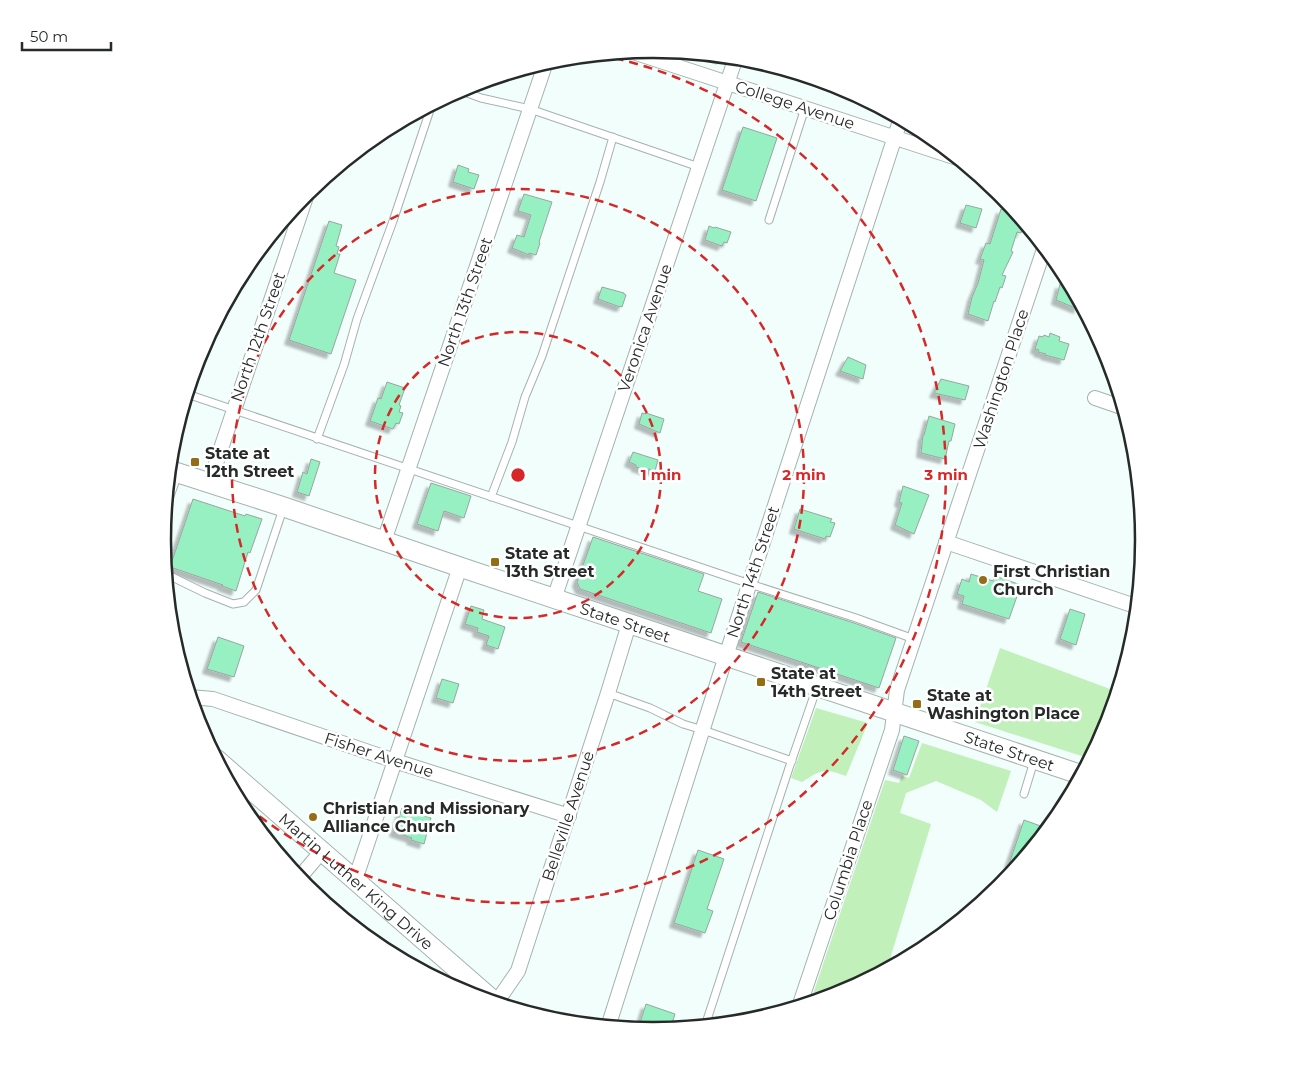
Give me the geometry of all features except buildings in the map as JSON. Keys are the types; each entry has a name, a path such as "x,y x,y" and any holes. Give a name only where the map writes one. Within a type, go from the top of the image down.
{"main road":[{"name":"State Street","path":"176,473 284,507 1075,773"},
{"name":"Martin Luther King Drive","path":"231,772 482,991"}],"street":[{"name":"College Avenue","path":"651,58 941,153"},
{"name":"Veronica Avenue","path":"554,599 733,65"},
{"name":"North 13th Street","path":"384,541 543,71"},
{"name":"North 14th Street","path":"610,1020 899,124"},
{"name":"North 12th Street","path":"209,484 301,211"},
{"name":"Washington Place","path":"895,712 898,690 914,639 1042,254"},
{"path":"1095,398 1117,406"},
{"path":"946,542 1132,605"},
{"path":"354,880 460,567"},
{"name":"Belleville Avenue","path":"500,998 518,971 629,624"},
{"name":"Fisher Avenue","path":"198,698 213,699 394,761 569,816"},
{"name":"Columbia Place","path":"802,999 892,730 895,712"},
{"path":"304,872 322,851"}],"lane":[{"path":"469,94 530,109 699,167"},
{"path":"769,220 805,108"},
{"path":"317,439 429,113"},
{"path":"491,497 542,356 600,182 613,137"},
{"path":"193,396 914,639"},
{"path":"172,577 233,604 244,602 256,590 284,507"},
{"path":"708,1019 817,686"},
{"path":"608,693 650,708 683,724 792,761"},
{"path":"1024,794 1034,759"}],"green space":[{"path":"704,61 718,62 717,65"},
{"path":"1000,648 1112,690 1099,725 1084,757 975,722"},
{"path":"816,708 868,723 846,776 823,771 814,774 802,782 791,778"},
{"path":"922,743 1011,771 997,812 981,800 936,781 906,793 900,813 931,824 889,961 867,973 812,996 885,780 899,783 902,776 909,778"}],"place":[{"name":"State at 12th Street","path":"195,462"},
{"name":"State at 13th Street","path":"495,562"},
{"name":"First Christian Church","path":"983,580"},
{"name":"State at 14th Street","path":"761,682"},
{"name":"State at Washington Place","path":"917,704"},
{"name":"Christian and Missionary Alliance Church","path":"313,817"}]}
